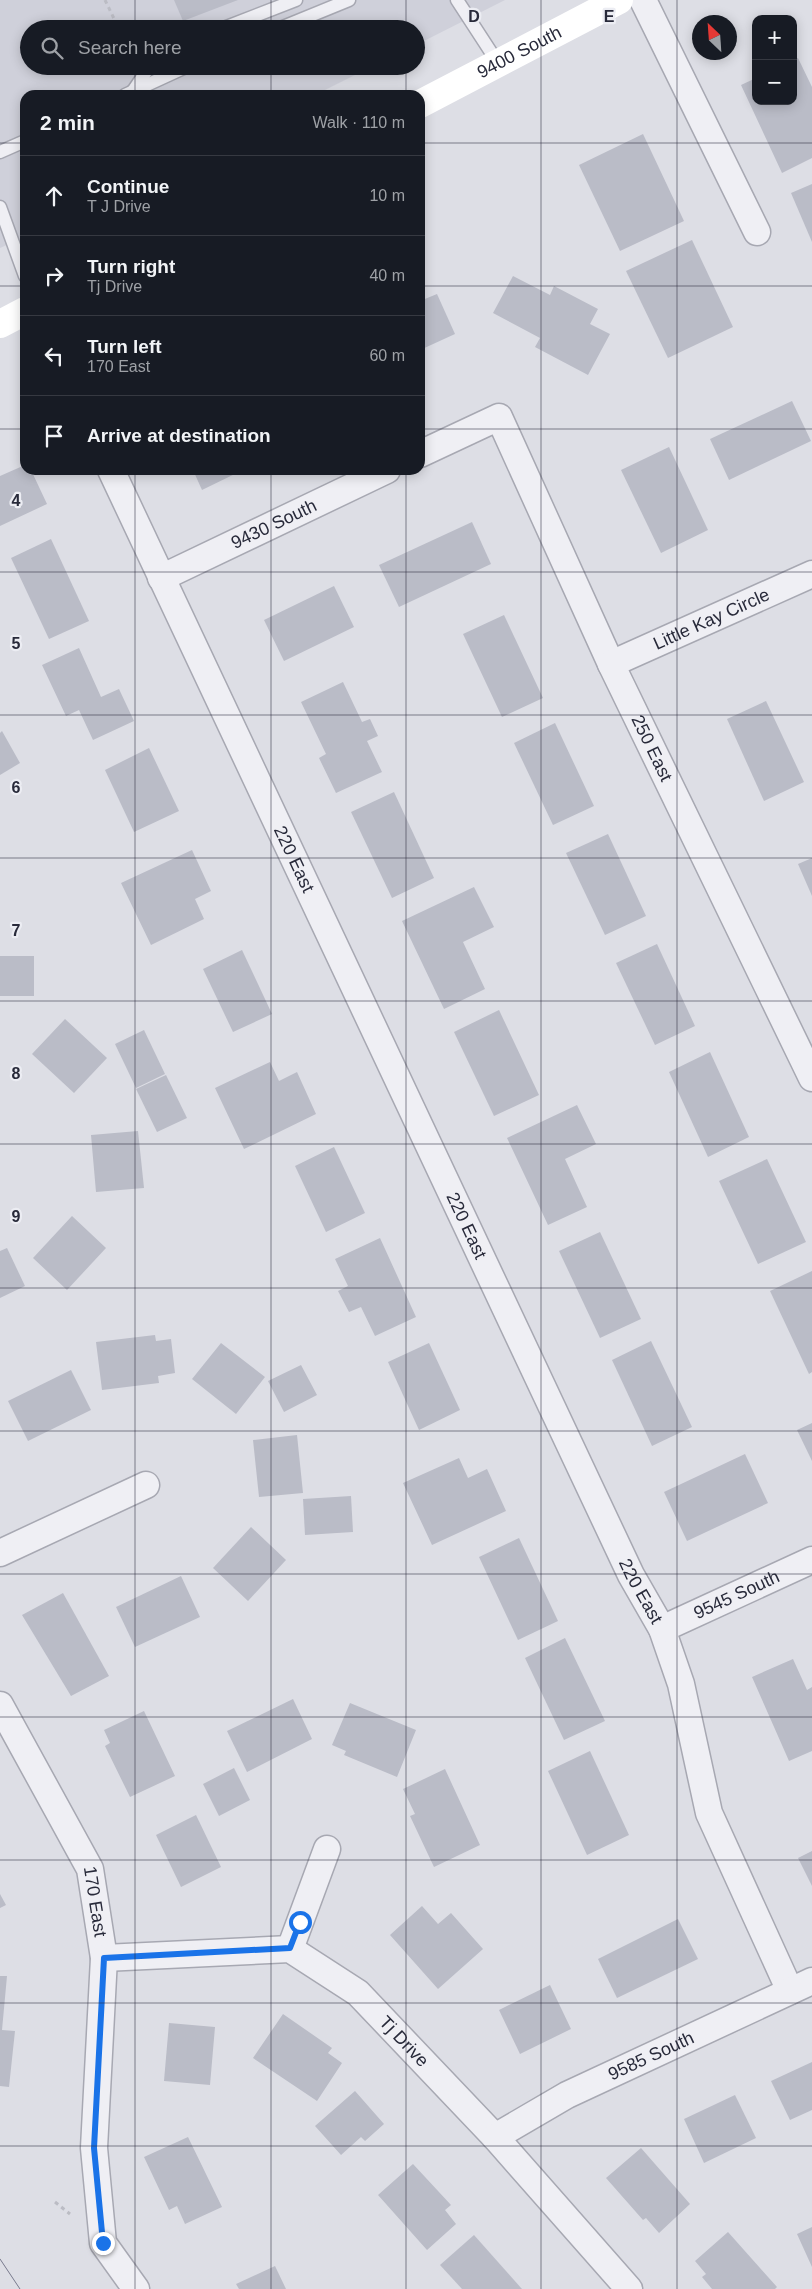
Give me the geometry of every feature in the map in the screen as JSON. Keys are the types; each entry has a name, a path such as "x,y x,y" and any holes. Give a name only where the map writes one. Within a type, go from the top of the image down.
{"street":[{"name":"9400 South","path":"425,101 619,0"},
{"path":"643,0 757,232"},
{"path":"0,324 20,314"},
{"name":"250 East","path":"425,452 499,417 611,664 812,1078"},
{"name":"220 East","path":"113,475 631,1575 662,1629 681,1684 709,1813 801,1986"},
{"name":"9430 South","path":"161,578 377,475"},
{"name":"Little Kay Circle","path":"611,664 812,574"},
{"path":"0,1553 146,1484"},
{"name":"9545 South","path":"662,1629 812,1560"},
{"name":"170 East","path":"0,1705 90,1869 104,1958 94,2148 103,2243 136,2289"},
{"path":"104,1958 290,1948 327,1849"},
{"name":"Tj Drive","path":"290,1948 358,1993 495,2137 628,2289"},
{"name":"9585 South","path":"495,2137 567,2095 801,1986"}],"lane":[{"path":"244,20 296,0"},
{"path":"300,20 349,0"},
{"path":"457,0 498,64"},
{"path":"131,90 143,75"},
{"path":"136,90 168,75"},
{"path":"0,152 20,142"},
{"path":"0,207 20,262"}],"path":[{"path":"105,0 115,20"}],"shaded area":[{"path":"0,0 505,0 425,40 425,20 20,20 20,75 355,75 325,90 20,90 20,239 0,248"}],"building":[{"path":"174,0 238,0 186,20 183,20"},
{"path":"797,58 812,87 812,158 782,173 741,85 752,80 752,105 797,105"},
{"path":"643,134 684,221 620,251 579,165"},
{"path":"812,184 812,242 791,193"},
{"path":"692,240 733,327 668,358 626,271"},
{"path":"513,276 550,295 554,286 598,309 590,324 610,334 588,375 535,347 540,338 493,313"},
{"path":"437,294 455,334 425,348 425,299"},
{"path":"792,401 811,441 729,480 710,439"},
{"path":"669,447 708,530 661,553 621,470"},
{"path":"20,467 20,475 33,475 47,504 0,526 0,476"},
{"path":"195,475 233,475 202,490"},
{"path":"472,522 491,564 399,607 379,565"},
{"path":"51,539 89,621 49,639 11,558"},
{"path":"334,586 354,627 284,661 264,620"},
{"path":"504,615 543,698 502,717 463,634"},
{"path":"79,648 101,697 119,689 134,721 93,740 79,710 66,716 42,665"},
{"path":"343,682 362,722 370,719 378,736 367,741 382,772 336,793 319,758 326,754 301,702"},
{"path":"766,701 804,782 764,801 727,719"},
{"path":"555,723 594,806 553,825 514,743"},
{"path":"2,731 20,763 0,775 0,733"},
{"path":"149,748 179,811 134,832 105,770"},
{"path":"394,792 434,878 392,898 351,812"},
{"path":"608,834 646,916 605,935 566,853"},
{"path":"192,850 211,891 195,899 204,919 151,945 121,883"},
{"path":"812,858 812,896 798,864"},
{"path":"474,887 494,927 463,942 485,989 444,1009 402,921"},
{"path":"657,944 695,1026 655,1045 616,963"},
{"path":"242,950 272,1014 233,1032 203,969"},
{"path":"0,956 34,956 34,996 0,996"},
{"path":"499,1010 539,1095 494,1116 454,1032"},
{"path":"65,1019 107,1058 74,1093 32,1054"},
{"path":"144,1030 165,1074 136,1088 115,1044"},
{"path":"710,1052 749,1137 708,1157 669,1072"},
{"path":"270,1062 279,1081 297,1072 316,1114 244,1149 215,1088"},
{"path":"166,1075 187,1118 157,1132 136,1089"},
{"path":"577,1105 596,1144 565,1159 587,1207 548,1225 507,1138"},
{"path":"138,1131 144,1188 96,1192 91,1135"},
{"path":"334,1147 365,1213 326,1232 295,1166"},
{"path":"767,1159 806,1242 758,1264 719,1181"},
{"path":"72,1216 106,1248 67,1290 33,1258"},
{"path":"600,1232 641,1319 600,1338 559,1251"},
{"path":"380,1238 416,1317 375,1336 361,1307 349,1312 338,1291 348,1286 335,1259"},
{"path":"7,1248 25,1286 0,1298 0,1251"},
{"path":"812,1271 812,1372 809,1374 770,1291"},
{"path":"155,1335 156,1341 171,1339 175,1373 158,1376 159,1383 102,1390 96,1342"},
{"path":"651,1341 692,1427 652,1446 612,1360"},
{"path":"221,1343 265,1377 236,1414 192,1379"},
{"path":"429,1343 460,1410 419,1430 388,1362"},
{"path":"301,1365 317,1395 284,1412 268,1381"},
{"path":"71,1370 91,1410 28,1441 8,1401"},
{"path":"812,1423 812,1461 797,1430"},
{"path":"297,1435 303,1493 259,1497 253,1440"},
{"path":"745,1454 768,1503 687,1541 664,1492"},
{"path":"459,1458 468,1478 487,1469 506,1511 432,1545 403,1483"},
{"path":"351,1496 353,1532 305,1535 303,1499"},
{"path":"251,1527 286,1560 248,1601 213,1568"},
{"path":"519,1538 558,1621 518,1640 479,1557"},
{"path":"181,1576 200,1617 135,1647 116,1607"},
{"path":"63,1593 109,1676 71,1696 22,1615"},
{"path":"565,1638 605,1721 564,1740 525,1658"},
{"path":"793,1659 807,1690 812,1687 812,1751 789,1761 752,1677"},
{"path":"293,1699 312,1739 247,1772 227,1731"},
{"path":"350,1703 416,1730 397,1777 344,1755 346,1751 332,1745"},
{"path":"144,1711 175,1776 130,1797 105,1746 110,1743 104,1730"},
{"path":"590,1751 629,1835 587,1855 548,1771"},
{"path":"234,1768 250,1800 219,1816 203,1784"},
{"path":"445,1769 480,1845 434,1867 410,1816 415,1814 403,1789"},
{"path":"196,1815 221,1867 181,1887 156,1835"},
{"path":"812,1851 812,1886 798,1858"},
{"path":"0,1894 6,1905 0,1908"},
{"path":"422,1906 438,1924 451,1913 483,1949 438,1989 390,1935"},
{"path":"678,1919 698,1959 617,1998 598,1959"},
{"path":"0,1976 7,1976 2,2030 15,2031 9,2087 0,2086"},
{"path":"550,1985 571,2029 520,2054 499,2010"},
{"path":"283,2014 332,2048 328,2053 342,2063 317,2101 253,2058"},
{"path":"169,2023 215,2027 210,2085 164,2081"},
{"path":"812,2062 812,2110 790,2120 771,2081"},
{"path":"355,2091 384,2124 365,2141 361,2137 341,2155 315,2126"},
{"path":"735,2095 756,2138 704,2163 684,2119"},
{"path":"188,2137 222,2207 185,2224 177,2206 169,2210 144,2157"},
{"path":"641,2148 690,2204 659,2233 646,2218 643,2220 606,2178"},
{"path":"413,2164 451,2205 445,2210 456,2224 427,2250 378,2195"},
{"path":"812,2227 812,2267 797,2234"},
{"path":"728,2232 777,2287 775,2289 712,2289 702,2277 706,2274 695,2261"},
{"path":"474,2235 522,2289 462,2289 440,2265"},
{"path":"275,2266 286,2289 239,2289 236,2284"}],"tram line":[{"path":"0,2259 20,2289"}],"route":[{"path":"103,2243 94,2148 104,1958 290,1948 300,1922"}]}
